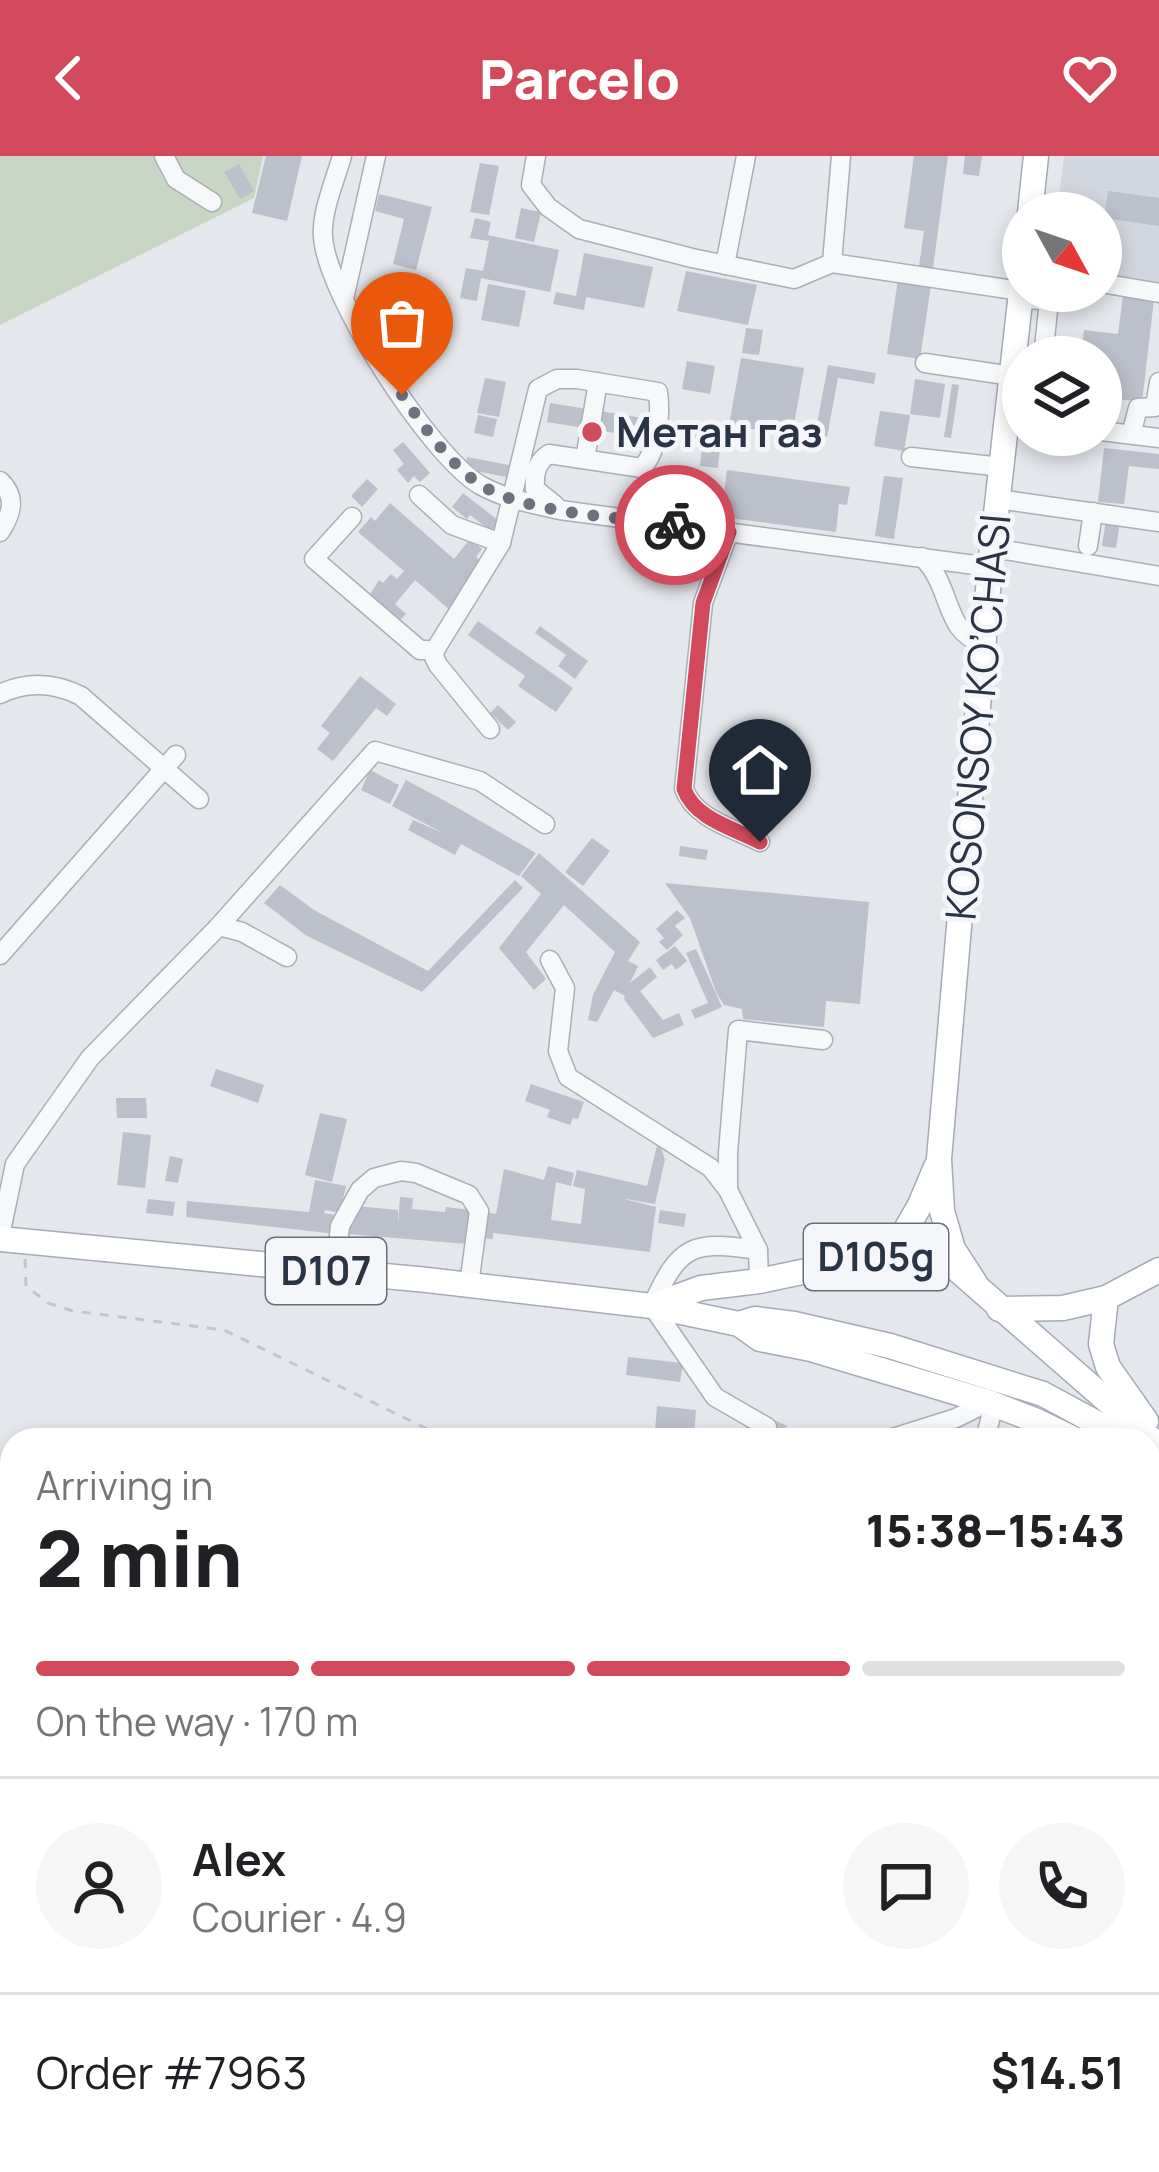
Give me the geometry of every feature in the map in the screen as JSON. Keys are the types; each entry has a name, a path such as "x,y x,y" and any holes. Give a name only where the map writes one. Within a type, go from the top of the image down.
{"main road":[{"path":"1032,192 1036,156"},
{"name":"KOSONSOY KO’CHASI","path":"939,1159 1005,456"},
{"name":"D105g","path":"652,1306 701,1288 878,1256 904,1233 939,1159"},
{"name":"D105g","path":"939,1159 947,1230 975,1283"},
{"name":"D107","path":"8,1238 652,1306 745,1325 794,1324 890,1346 1042,1394 1106,1428"},
{"path":"878,1256 914,1250 945,1259 1138,1428"},
{"path":"999,1310 1063,1308 1106,1298 1159,1270"},
{"path":"745,1325 759,1281"},
{"path":"1106,1298 1101,1344 1108,1367 1152,1428"},
{"name":"D107","path":"745,1325 760,1339 812,1348 993,1404 1048,1428"},
{"path":"993,1404 1025,1428"}],"street":[{"path":"164,156 176,179 212,202"},
{"path":"342,156 322,230 326,259 380,363 453,462 478,484 512,499 560,510 922,557 992,557 1159,576"},
{"path":"344,299 376,156"},
{"path":"536,156 531,185 548,207 579,229 628,244 794,279 832,263 1002,285"},
{"path":"725,265 746,156"},
{"path":"832,263 841,156"},
{"path":"1122,287 1159,293"},
{"path":"925,363 1002,375"},
{"path":"490,729 434,657 501,543 538,388 557,379 658,392 652,456 642,468 549,454 539,463 536,489 560,510"},
{"path":"585,460 598,382"},
{"path":"1134,435 1138,408 1157,407 1159,382"},
{"path":"1122,434 1159,438"},
{"path":"911,457 1002,467"},
{"path":"0,481 8,488 12,508 0,532"},
{"path":"419,495 452,525 501,543"},
{"path":"998,499 1159,522"},
{"path":"1088,546 1093,512"},
{"path":"352,518 314,559 420,650 435,650"},
{"path":"729,532 703,603 684,789 698,812 760,842"},
{"path":"922,557 940,579 959,631 968,640 984,643"},
{"path":"1,692 44,685 61,686 81,696 170,762 199,799"},
{"path":"8,1238 16,1164 90,1058 219,926 375,752 480,781 544,824"},
{"path":"0,955 170,762"},
{"path":"219,926 242,932 287,957"},
{"path":"550,960 566,988 558,1051 568,1077 711,1168 728,1190 758,1250 759,1281"},
{"path":"728,1190 738,1030 823,1040"},
{"path":"335,1272 340,1226 348,1208 374,1178 401,1171 469,1195 479,1210 469,1285"},
{"path":"758,1250 713,1244 689,1250 667,1273 652,1306 715,1397 767,1427"},
{"path":"924,1428 993,1404"},
{"path":"988,1428 993,1404"}],"path":[{"path":"8,1238 26,1286 48,1303 74,1311 224,1330 425,1428"}],"shaded area":[{"path":"1064,156 1159,156 1159,298 1122,292 1122,192 1060,192"}],"green space":[{"path":"0,156 263,156 254,198 0,325"}],"building":[{"path":"266,156 302,156 287,221 252,213"},
{"path":"914,156 948,156 933,268 919,266 924,231 904,228"},
{"path":"965,156 982,156 979,176 963,174"},
{"path":"480,163 499,166 489,215 470,212"},
{"path":"239,164 254,191 240,199 224,172"},
{"path":"1122,193 1159,198 1159,226 1122,221"},
{"path":"379,194 432,207 416,270 393,264 404,219 375,211"},
{"path":"521,208 541,212 534,242 515,238"},
{"path":"475,218 491,222 488,235 559,250 550,292 481,278 477,301 460,298 466,268 483,271 489,241 470,238"},
{"path":"584,253 653,267 644,308 586,297 584,310 553,304 556,292 576,296"},
{"path":"686,271 757,285 748,325 677,311"},
{"path":"898,279 931,285 920,359 887,354"},
{"path":"488,284 526,291 519,327 481,320"},
{"path":"1123,295 1154,299 1142,402 1122,400 1122,336 1083,336 1084,330 1118,334"},
{"path":"746,328 763,330 759,355 742,353"},
{"path":"741,358 804,368 792,436 729,425"},
{"path":"687,361 715,366 710,394 682,389"},
{"path":"828,365 876,373 874,384 838,378 827,437 815,435"},
{"path":"485,378 506,382 499,417 477,413"},
{"path":"915,379 945,384 940,418 910,414"},
{"path":"952,384 959,385 951,438 944,437"},
{"path":"550,403 649,419 646,438 547,422"},
{"path":"880,411 910,415 904,451 874,446"},
{"path":"478,415 497,419 493,437 474,433"},
{"path":"670,422 703,426 701,443 667,438"},
{"path":"710,428 730,431 727,447 707,444"},
{"path":"403,442 430,473 420,482 414,476 408,483 397,470 404,464 393,450"},
{"path":"702,447 720,449 718,468 700,466"},
{"path":"1122,450 1159,454 1159,469 1129,466 1124,504 1098,502 1103,456 1122,456"},
{"path":"467,457 514,466 511,478 465,466"},
{"path":"727,470 850,487 847,505 839,504 836,532 721,517"},
{"path":"884,476 903,478 894,539 875,536"},
{"path":"367,479 378,489 362,507 351,496"},
{"path":"463,493 499,521 491,531 452,507"},
{"path":"390,503 454,559 470,539 482,549 451,611 415,580 395,604 406,614 398,622 369,596 379,580 383,583 391,574 397,579 404,571 358,532"},
{"path":"1106,520 1120,522 1116,548 1102,546"},
{"path":"478,621 573,688 556,712 518,686 525,676 468,635"},
{"path":"540,626 588,661 575,679 558,666 566,655 535,633"},
{"path":"360,676 396,704 387,716 376,708 333,761 317,749 330,733 321,726"},
{"path":"498,705 516,722 508,730 490,713"},
{"path":"370,770 399,785 390,804 361,790"},
{"path":"406,780 536,853 519,876 461,844 455,855 408,830 413,820 443,833 392,806"},
{"path":"592,838 610,851 583,886 565,872"},
{"path":"680,846 708,850 706,860 679,856"},
{"path":"539,853 640,942 628,961 638,966 630,983 650,967 657,977 640,991 663,1020 679,1013 684,1025 653,1038 625,996 614,990 597,1022 588,1020 593,995 615,952 564,905 526,952 546,979 534,990 499,948 541,894 521,876"},
{"path":"515,880 523,888 422,992 307,936 264,903 280,885 314,910 428,971"},
{"path":"665,883 869,902 860,1004 826,1001 824,1027 743,1019 742,1009 724,1005 716,992 690,918"},
{"path":"677,910 685,918 675,926 683,935 667,950 656,929"},
{"path":"675,946 687,961 676,970 672,964 663,970 656,960"},
{"path":"696,949 722,1007 695,1019 691,1010 708,1003 686,953"},
{"path":"216,1069 264,1085 258,1103 210,1086"},
{"path":"531,1084 584,1102 578,1119 573,1118 570,1125 547,1117 550,1110 525,1101"},
{"path":"116,1098 146,1098 147,1118 117,1118"},
{"path":"320,1113 347,1119 332,1182 305,1175"},
{"path":"123,1132 151,1135 145,1188 117,1185"},
{"path":"657,1146 665,1160 655,1204 620,1198 656,1207 650,1252 493,1233 493,1239 481,1238 485,1212 496,1214 504,1169 544,1180 548,1166 574,1173 571,1186 556,1182 551,1220 581,1224 585,1189 573,1186 577,1170 647,1186"},
{"path":"170,1156 183,1159 178,1183 165,1181"},
{"path":"315,1180 346,1186 340,1213 324,1213 340,1216 337,1234 186,1217 187,1201 309,1212"},
{"path":"400,1197 413,1198 412,1209 470,1210 467,1244 348,1234 356,1206 398,1210 398,1225"},
{"path":"148,1199 175,1202 173,1216 146,1213"},
{"path":"660,1210 686,1214 684,1227 658,1223"},
{"path":"628,1357 683,1363 680,1382 626,1375"},
{"path":"657,1406 696,1410 694,1428 655,1428"}],"way so far":[{"path":"402,395 453,462 478,484 512,499 560,510 675,525"}],"place":[{"name":"Метан газ","path":"592,432"}],"route":[{"path":"675,525 729,532 703,603 684,789 698,812 760,842"}]}
